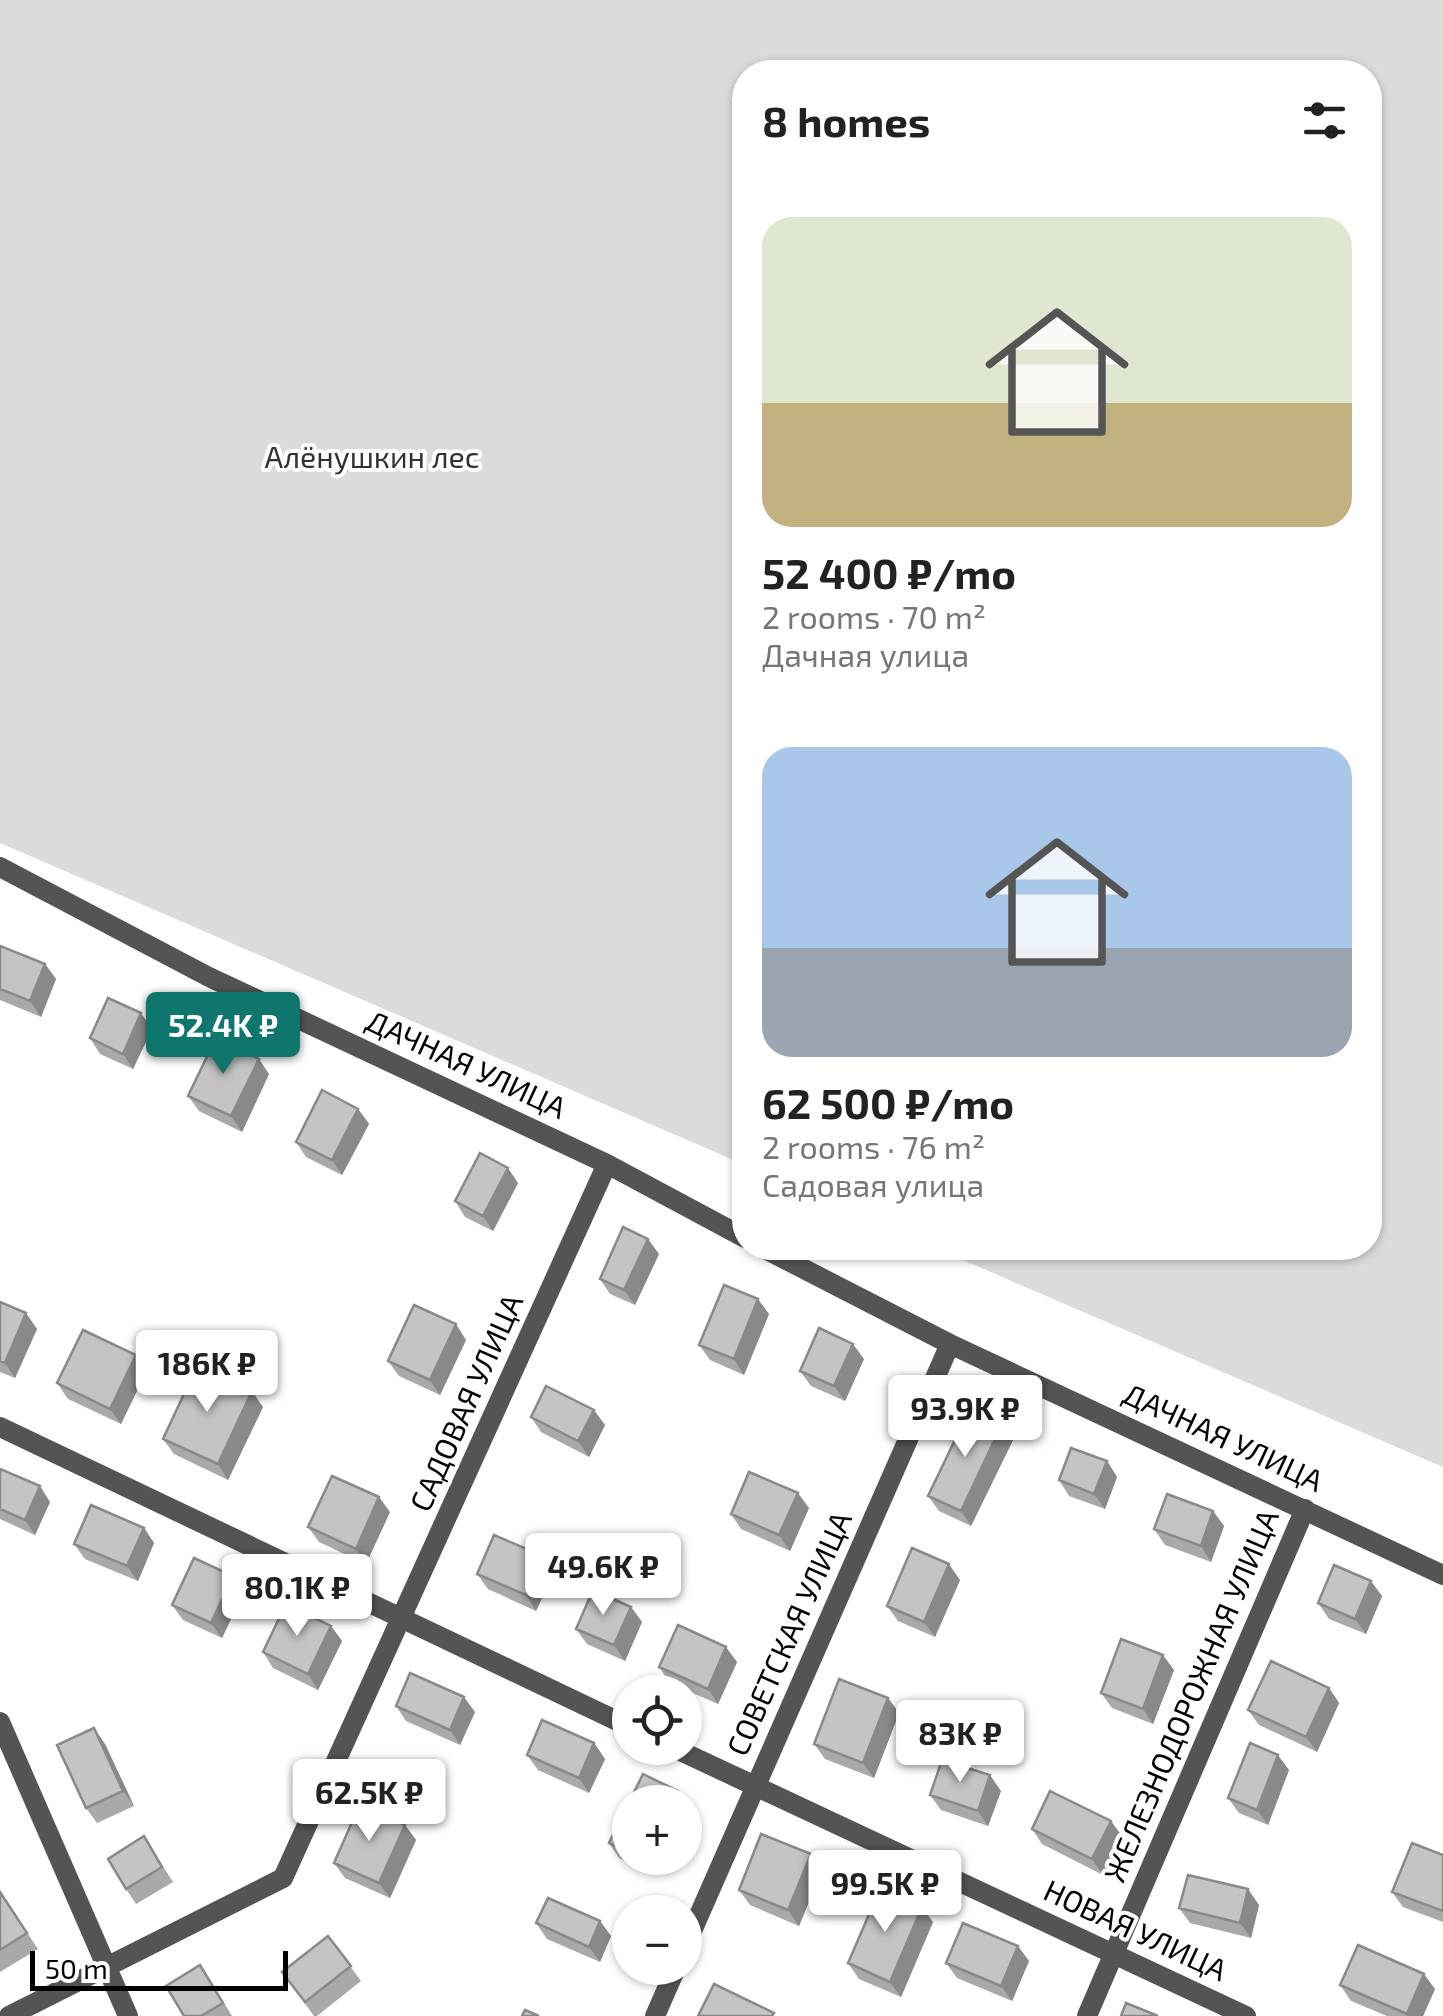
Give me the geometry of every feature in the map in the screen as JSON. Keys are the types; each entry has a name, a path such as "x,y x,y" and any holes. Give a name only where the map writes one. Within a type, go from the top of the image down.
{"street":[{"name":"ДАЧНАЯ УЛИЦА","path":"0,867 209,978 607,1164 732,1231"},
{"name":"САДОВАЯ УЛИЦА","path":"9,2016 283,1878 607,1164"},
{"name":"ДАЧНАЯ УЛИЦА","path":"786,1260 950,1344 1443,1574"},
{"name":"СОВЕТСКАЯ УЛИЦА","path":"702,1909 950,1344"},
{"path":"0,1427 612,1718"},
{"name":"ЖЕЛЕЗНОДОРОЖНАЯ УЛИЦА","path":"1087,2016 1304,1509"},
{"path":"0,1722 128,2016"},
{"name":"НОВАЯ УЛИЦА","path":"702,1761 1246,2016"},
{"path":"655,2016 669,1985"}],"green space":[{"name":"Алёнушкин лес","path":"0,0 1443,0 1443,1467 963,1260 1382,1260 1382,60 732,60 732,1159 0,843"}],"building":[{"path":"0,946 45,964 30,1001 0,989"},
{"path":"108,998 141,1013 123,1054 90,1038"},
{"path":"216,1038 259,1059 231,1116 188,1096"},
{"path":"322,1090 358,1109 332,1160 296,1142"},
{"path":"480,1153 508,1168 483,1216 455,1201"},
{"path":"623,1227 648,1239 624,1290 600,1279"},
{"path":"724,1285 758,1299 734,1359 699,1345"},
{"path":"0,1302 26,1313 5,1363 0,1361"},
{"path":"414,1305 456,1324 430,1380 388,1361"},
{"path":"819,1328 853,1344 834,1386 800,1371"},
{"path":"83,1330 136,1355 110,1409 57,1383"},
{"path":"197,1366 252,1391 218,1464 163,1439"},
{"path":"546,1386 594,1410 578,1441 531,1417"},
{"path":"970,1409 1002,1424 961,1511 928,1496"},
{"path":"1071,1448 1107,1461 1094,1494 1059,1480"},
{"path":"0,1469 40,1486 25,1520 0,1509"},
{"path":"749,1472 798,1493 779,1535 731,1514"},
{"path":"332,1476 379,1497 356,1549 308,1527"},
{"path":"1167,1494 1213,1511 1201,1546 1154,1529"},
{"path":"91,1505 144,1528 127,1566 74,1544"},
{"path":"494,1535 543,1556 526,1595 477,1574"},
{"path":"912,1548 949,1564 924,1622 887,1606"},
{"path":"194,1558 233,1576 211,1623 172,1605"},
{"path":"1334,1565 1371,1581 1355,1619 1318,1603"},
{"path":"593,1590 631,1607 614,1645 576,1629"},
{"path":"286,1604 331,1626 308,1674 263,1652"},
{"path":"678,1625 726,1647 708,1689 702,1686 702,1675 677,1675 659,1667"},
{"path":"1121,1639 1163,1655 1143,1709 1101,1693"},
{"path":"1271,1661 1329,1688 1306,1737 1248,1710"},
{"path":"410,1673 464,1697 450,1730 396,1706"},
{"path":"839,1679 888,1698 863,1763 814,1744"},
{"path":"542,1720 594,1743 579,1778 527,1755"},
{"path":"94,1728 123,1791 86,1808 57,1745"},
{"path":"1250,1743 1278,1755 1257,1810 1228,1798"},
{"path":"942,1760 990,1775 978,1811 930,1795"},
{"path":"643,1774 666,1785 638,1785"},
{"path":"1050,1791 1111,1821 1092,1859 1032,1829"},
{"path":"360,1804 405,1825 379,1883 334,1863"},
{"path":"761,1834 811,1854 788,1910 739,1890"},
{"path":"144,1836 162,1867 126,1889 108,1859"},
{"path":"1412,1843 1443,1855 1443,1911 1392,1892"},
{"path":"1188,1875 1248,1889 1240,1923 1179,1908"},
{"path":"880,1889 922,1907 890,1982 848,1963"},
{"path":"0,1892 27,1933 0,1950"},
{"path":"548,1898 600,1921 589,1947 536,1923"},
{"path":"963,1923 1018,1946 1001,1986 946,1963"},
{"path":"328,1936 351,1966 305,2002 282,1972"},
{"path":"1358,1945 1424,1974 1407,2014 1340,1985"},
{"path":"200,1965 223,2003 201,2016 184,2016 166,1986"},
{"path":"714,1984 774,2013 698,2016"},
{"path":"1126,2003 1158,2016 1121,2016"}]}
